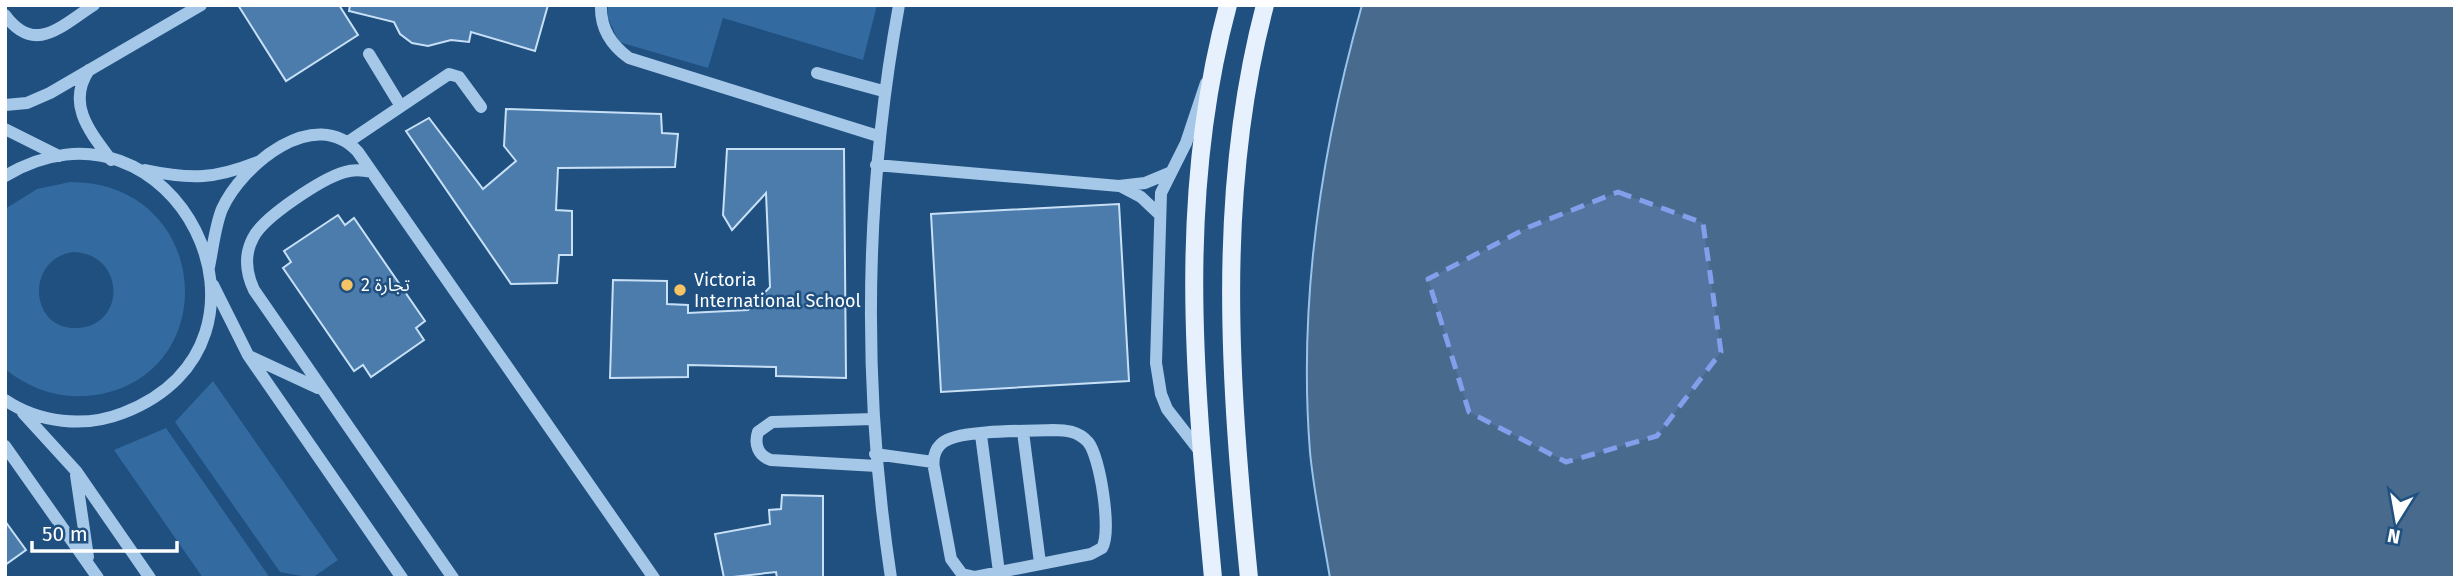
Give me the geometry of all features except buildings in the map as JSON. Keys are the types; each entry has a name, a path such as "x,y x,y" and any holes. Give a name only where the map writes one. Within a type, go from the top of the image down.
{"main road":[{"path":"1213,578 1197,401 1193,286 1199,173 1215,64 1228,5"},
{"path":"1250,578 1231,359 1230,234 1241,124 1265,5"}],"street":[{"path":"5,15 17,30 37,36 51,32 94,5"},
{"path":"601,5 603,27 609,39 629,58 878,136"},
{"path":"891,578 876,460 869,313 878,136 899,5"},
{"path":"5,105 39,99 195,7"},
{"path":"369,54 400,105"},
{"path":"1203,456 1175,423 1157,379 1159,214 1161,193 1186,143 1200,97 1215,64"},
{"path":"91,67 82,83 80,110 87,127 110,160"},
{"path":"817,73 883,92"},
{"path":"348,142 449,74 459,77 481,107"},
{"path":"5,129 60,156"},
{"path":"209,267 223,208 234,190 263,160 289,141 305,134 323,133 348,142 372,172 649,576"},
{"path":"5,176 24,166 60,156 110,160 178,177 206,178 263,160"},
{"path":"876,165 1119,186 1145,183 1169,173"},
{"path":"10,405 56,420 76,422 116,416 151,400 167,387 192,357 207,320 211,281 198,231 177,199 148,175 131,166"},
{"path":"372,172 355,170 329,179 269,219 249,246 247,269 254,290 453,578"},
{"path":"1119,186 1141,197 1159,214"},
{"path":"211,281 248,355 402,578"},
{"path":"248,355 324,392"},
{"path":"10,405 76,471 150,578"},
{"path":"873,419 772,422 758,432 756,444 761,454 771,460 933,463"},
{"path":"1065,430 1087,440 1097,463 1107,530 1105,542 1097,552 968,577 953,565 933,463 939,446 949,439 1023,432 1065,430"},
{"path":"1023,432 1040,563"},
{"path":"981,435 999,572"},
{"path":"5,446 95,573"},
{"path":"76,471 84,540 95,573"}],"highlighted area":[{"path":"1618,192 1703,223 1721,352 1657,436 1566,462 1469,412 1428,279 1529,227"}],"shaded area":[{"path":"608,5 877,5 863,60 723,18 708,68 619,42 608,18"},
{"path":"1362,5 2455,5 2455,578 1330,578 1310,452 1307,339 1310,282 1324,170"},
{"path":"70,182 117,190 152,212 175,244 185,281 182,319 166,353 137,380 95,395 59,395 25,383 5,369 5,209 37,189","holes":["73,252 90,255 103,264 110,276 112,303 105,315 94,324 78,328 62,326 50,318 42,307 39,294 41,280 47,267 57,257"]},
{"path":"213,381 338,560 312,578 280,572 175,422"},
{"path":"166,428 270,578 203,578 114,450"}],"place":[{"name":"تجارة 2","path":"347,285"},
{"name":"Victoria International School","path":"680,290"}]}
